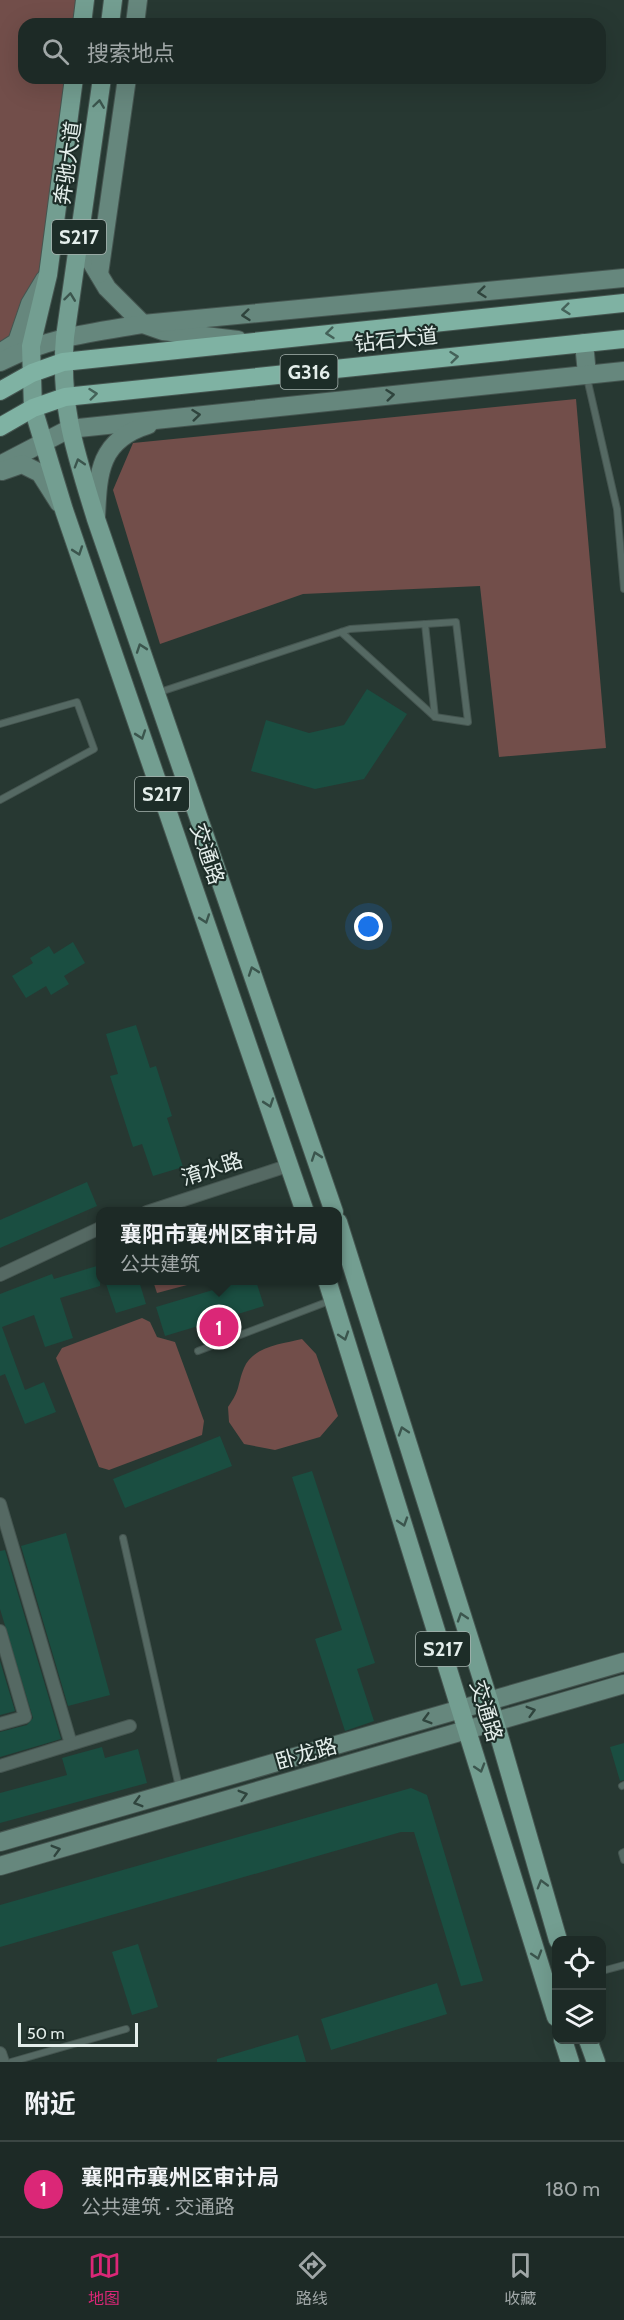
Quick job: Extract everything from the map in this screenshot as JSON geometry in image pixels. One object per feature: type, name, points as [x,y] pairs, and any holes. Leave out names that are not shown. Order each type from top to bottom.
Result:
[{"type":"highway","name":"钻石大道","points":[[0,391],[32,373],[63,362],[624,303]]},
{"type":"highway","name":"钻石大道","points":[[0,427],[33,408],[65,397],[624,339]]},
{"type":"main road","points":[[83,18],[85,0]]},
{"type":"main road","points":[[111,18],[113,0]]},
{"type":"main road","name":"奔驰大道","points":[[32,373],[32,346],[48,275],[73,84]]},
{"type":"main road","name":"奔驰大道","points":[[65,397],[63,362],[65,337],[101,84]]},
{"type":"main road","name":"交通路","points":[[32,373],[33,408],[64,510],[303,1207]]},
{"type":"main road","name":"交通路","points":[[65,397],[69,429],[96,519],[332,1207]]},
{"type":"main road","name":"交通路","points":[[342,1235],[489,1701],[557,1936]]},
{"type":"main road","name":"交通路","points":[[328,1285],[462,1709],[552,2005]]},
{"type":"main road","points":[[564,2044],[570,2062]]},
{"type":"main road","points":[[589,2044],[596,2062]]},
{"type":"street","points":[[136,18],[138,0]]},
{"type":"street","points":[[99,274],[126,84]]},
{"type":"street","points":[[83,216],[86,253],[107,288],[143,324],[163,331],[246,341]]},
{"type":"street","points":[[0,354],[17,342],[30,304],[48,275]]},
{"type":"street","points":[[0,362],[32,346],[65,337],[143,324],[624,278]]},
{"type":"street","points":[[584,343],[587,374]]},
{"type":"street","points":[[0,465],[43,440],[69,429],[624,370]]},
{"type":"street","points":[[96,519],[98,470],[115,443],[140,427],[169,418]]},
{"type":"street","points":[[0,471],[22,464],[40,473],[64,510]]},
{"type":"street","name":"淯水路","points":[[162,1207],[290,1165]]},
{"type":"street","points":[[0,1275],[96,1230]]},
{"type":"street","points":[[0,1504],[71,1744]]},
{"type":"street","points":[[0,1631],[25,1717],[0,1724]]},
{"type":"street","name":"卧龙路","points":[[0,1842],[624,1662]]},
{"type":"street","name":"卧龙路","points":[[0,1866],[624,1684]]},
{"type":"street","points":[[0,1766],[130,1726]]},
{"type":"street","points":[[0,2053],[3,2062]]},
{"type":"lane","points":[[587,374],[617,509],[624,589]]},
{"type":"lane","points":[[156,693],[340,632],[350,629],[456,622],[468,722],[435,717],[340,632]]},
{"type":"lane","points":[[425,624],[435,717]]},
{"type":"lane","points":[[0,724],[77,702],[94,749],[0,800]]},
{"type":"lane","points":[[198,1351],[333,1300]]},
{"type":"lane","points":[[123,1538],[180,1790]]},
{"type":"lane","points":[[624,1852],[622,1853],[624,1860]]},
{"type":"lane","points":[[606,1970],[624,1965]]},
{"type":"lane","points":[[11,2062],[126,2029]]},
{"type":"shaded area","points":[[0,0],[85,0],[83,18],[18,18],[18,84],[73,84],[48,275],[0,354]]},
{"type":"shaded area","points":[[576,399],[606,748],[499,757],[480,586],[303,594],[160,644],[113,490],[133,443]]},
{"type":"shaded area","points":[[155,1285],[187,1285],[157,1293]]},
{"type":"shaded area","points":[[142,1318],[150,1322],[157,1337],[175,1342],[204,1421],[202,1435],[109,1470],[99,1467],[56,1358],[62,1348]]},
{"type":"shaded area","points":[[302,1339],[316,1354],[338,1416],[320,1437],[275,1450],[244,1444],[229,1422],[228,1407],[237,1391],[244,1368],[248,1361],[261,1350]]},
{"type":"building","points":[[367,689],[407,714],[364,779],[315,789],[251,771],[266,720],[309,733],[344,725]]},
{"type":"building","points":[[73,942],[85,963],[64,976],[69,984],[51,995],[46,986],[26,998],[12,976],[33,963],[30,958],[49,946],[54,954]]},
{"type":"building","points":[[136,1025],[150,1068],[156,1066],[172,1116],[167,1118],[183,1167],[153,1176],[142,1144],[133,1147],[110,1076],[118,1074],[106,1034]]},
{"type":"building","points":[[87,1182],[97,1206],[0,1248],[0,1220]]},
{"type":"building","points":[[96,1266],[96,1285],[100,1286],[60,1298],[73,1338],[45,1347],[34,1315],[2,1327],[25,1390],[44,1382],[56,1412],[25,1424],[5,1374],[0,1376],[0,1294],[52,1274],[54,1279]]},
{"type":"building","points":[[106,1285],[140,1285],[146,1304],[116,1313]]},
{"type":"building","points":[[230,1285],[257,1285],[264,1306],[165,1336],[156,1307]]},
{"type":"building","points":[[220,1436],[232,1466],[125,1508],[113,1479]]},
{"type":"building","points":[[312,1471],[375,1663],[357,1669],[374,1721],[345,1731],[315,1639],[342,1630],[292,1477]]},
{"type":"building","points":[[66,1533],[110,1695],[68,1706],[21,1546]]},
{"type":"building","points":[[5,1550],[61,1739],[0,1757],[0,1732],[27,1725],[33,1718],[0,1609],[0,1551]]},
{"type":"building","points":[[0,1661],[15,1711],[0,1715]]},
{"type":"building","points":[[624,1743],[624,1780],[620,1781],[610,1747]]},
{"type":"building","points":[[102,1747],[105,1758],[138,1749],[147,1783],[0,1823],[0,1793],[67,1775],[62,1758]]},
{"type":"building","points":[[411,1788],[427,1795],[483,1981],[461,1986],[414,1832],[401,1832],[0,1947],[0,1905]]},
{"type":"building","points":[[138,1944],[158,2007],[132,2015],[112,1952]]},
{"type":"building","points":[[437,1983],[447,2014],[331,2050],[321,2019]]},
{"type":"building","points":[[298,2035],[306,2062],[217,2062],[217,2059]]},
{"type":"place","name":"襄阳市襄州区审计局","points":[[219,1327]]}]
